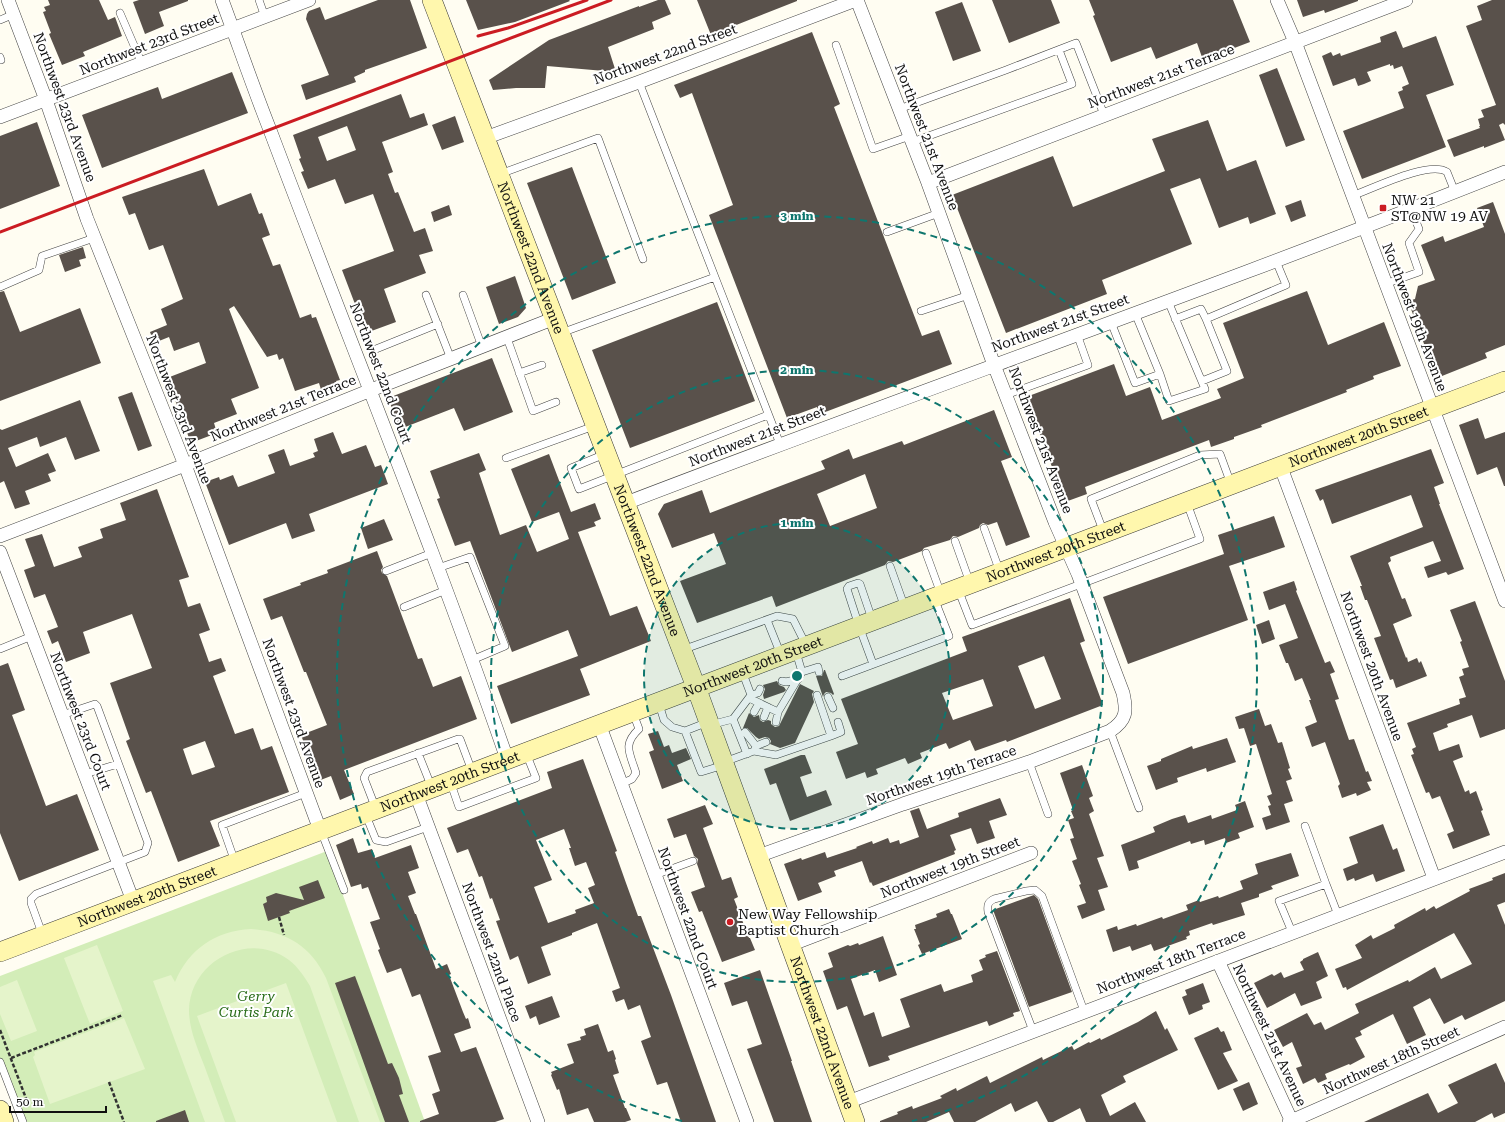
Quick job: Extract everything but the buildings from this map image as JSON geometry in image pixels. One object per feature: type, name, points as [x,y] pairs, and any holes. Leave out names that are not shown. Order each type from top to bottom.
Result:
[{"type":"main road","name":"Northwest 22nd Avenue","points":[[432,0],[696,687],[855,1122]]},
{"type":"main road","name":"Northwest 20th Street","points":[[0,952],[1280,465],[1505,381]]},
{"type":"main road","points":[[0,1110],[4,1122]]},
{"type":"street","name":"Northwest 23rd Avenue","points":[[8,0],[46,100],[94,238],[184,465],[320,830]]},
{"type":"street","name":"Northwest 22nd Court","points":[[222,0],[269,129],[371,390],[438,568],[507,759]]},
{"type":"street","name":"Northwest 23rd Street","points":[[0,117],[265,17],[292,3],[309,0]]},
{"type":"street","name":"Northwest 22nd Street","points":[[485,138],[857,0]]},
{"type":"street","name":"Northwest 21st Avenue","points":[[857,0],[928,183],[994,365],[1055,522],[1082,583],[1123,693],[1126,712]]},
{"type":"street","name":"Northwest 19th Avenue","points":[[1278,0],[1504,594]]},
{"type":"street","name":"Northwest 21st Terrace","points":[[928,183],[1406,0]]},
{"type":"street","name":"Northwest 21st Street","points":[[626,503],[780,444],[1364,228],[1505,172]]},
{"type":"street","name":"Northwest 21st Terrace","points":[[0,536],[482,347],[506,338],[558,326]]},
{"type":"street","name":"Northwest 20th Avenue","points":[[1280,465],[1434,878]]},
{"type":"street","name":"Northwest 23rd Court","points":[[0,552],[133,901]]},
{"type":"street","name":"Northwest 19th Terrace","points":[[758,856],[903,804],[1029,762],[1110,731],[1118,726],[1123,720],[1126,712]]},
{"type":"street","name":"Northwest 22nd Court","points":[[599,724],[747,1122]]},
{"type":"street","name":"Northwest 22nd Place","points":[[424,791],[428,827],[538,1122]]},
{"type":"street","name":"Northwest 18th Terrace","points":[[848,1102],[1505,852]]},
{"type":"street","name":"Northwest 19th Street","points":[[790,945],[1031,853]]},
{"type":"street","name":"Northwest 21st Avenue","points":[[1218,961],[1291,1122]]},
{"type":"street","name":"Northwest 18th Street","points":[[1291,1122],[1505,1027]]},
{"type":"lane","points":[[259,0],[265,17]]},
{"type":"lane","points":[[120,13],[142,64]]},
{"type":"lane","points":[[0,20],[14,14]]},
{"type":"lane","points":[[899,109],[1076,43],[1104,115]]},
{"type":"lane","points":[[836,45],[873,149],[911,139],[1072,84],[1059,50]]},
{"type":"lane","points":[[639,82],[780,444]]},
{"type":"lane","points":[[500,174],[598,138],[643,259]]},
{"type":"lane","points":[[1352,196],[1419,170],[1439,168],[1446,172],[1455,192]]},
{"type":"lane","points":[[1386,284],[1419,272],[1409,243],[1419,229],[1411,209]]},
{"type":"lane","points":[[887,232],[939,213]]},
{"type":"lane","points":[[0,287],[39,270],[42,256],[94,238]]},
{"type":"lane","points":[[1206,319],[1286,285],[1276,260]]},
{"type":"lane","points":[[558,326],[715,277]]},
{"type":"lane","points":[[426,295],[451,359]]},
{"type":"lane","points":[[463,295],[482,347]]},
{"type":"lane","points":[[921,311],[969,295]]},
{"type":"lane","points":[[1135,313],[1160,374],[1169,401],[1205,389],[1168,301]]},
{"type":"lane","points":[[1175,319],[1201,309],[1206,319],[1227,371],[1202,381]]},
{"type":"lane","points":[[1111,322],[1135,383],[1160,374]]},
{"type":"lane","points":[[376,349],[438,324]]},
{"type":"lane","points":[[1006,394],[1088,365],[1076,334]]},
{"type":"lane","points":[[506,338],[533,411],[556,402]]},
{"type":"lane","points":[[519,373],[542,365]]},
{"type":"lane","points":[[607,454],[571,468],[579,489],[768,415]]},
{"type":"lane","points":[[506,458],[596,426]]},
{"type":"lane","points":[[1104,532],[1091,499],[1200,455],[1220,454],[1231,484]]},
{"type":"lane","points":[[926,553],[972,625],[1200,539],[1187,501]]},
{"type":"lane","points":[[984,528],[1000,572]]},
{"type":"lane","points":[[842,676],[948,636],[955,541]]},
{"type":"lane","points":[[386,571],[432,553]]},
{"type":"lane","points":[[438,568],[470,557],[504,646],[472,660]]},
{"type":"lane","points":[[890,566],[905,608]]},
{"type":"lane","points":[[866,623],[847,589],[849,586],[854,584],[860,584],[873,664]]},
{"type":"lane","points":[[404,607],[446,590]]},
{"type":"lane","points":[[682,650],[777,616],[793,619],[794,650],[802,672],[791,695],[778,712],[776,722]]},
{"type":"lane","points":[[767,620],[794,650]]},
{"type":"lane","points":[[0,649],[32,636]]},
{"type":"lane","points":[[802,672],[818,667],[820,672]]},
{"type":"lane","points":[[742,670],[756,694],[759,703],[754,712]]},
{"type":"lane","points":[[784,683],[797,684]]},
{"type":"lane","points":[[658,702],[664,720],[672,727],[685,731],[733,719],[756,694]]},
{"type":"lane","points":[[817,695],[831,736]]},
{"type":"lane","points":[[828,697],[832,708]]},
{"type":"lane","points":[[759,703],[778,712]]},
{"type":"lane","points":[[43,936],[31,903],[31,899],[36,894],[145,852],[148,843],[97,706],[95,704],[62,715]]},
{"type":"lane","points":[[813,705],[822,709]]},
{"type":"lane","points":[[764,717],[768,707]]},
{"type":"lane","points":[[621,784],[632,780],[636,773],[628,746],[630,740],[639,729],[633,711]]},
{"type":"lane","points":[[733,719],[746,754]]},
{"type":"lane","points":[[745,732],[755,749],[776,755],[841,732],[838,722]]},
{"type":"lane","points":[[685,731],[702,772],[746,754],[766,742]]},
{"type":"lane","points":[[1110,731],[1139,808]]},
{"type":"lane","points":[[755,737],[755,749]]},
{"type":"lane","points":[[428,827],[386,842],[376,840],[364,778],[367,772],[460,739],[473,772]]},
{"type":"lane","points":[[450,781],[459,807],[536,778],[526,752]]},
{"type":"lane","points":[[418,753],[424,791]]},
{"type":"lane","points":[[1029,762],[1048,814]]},
{"type":"lane","points":[[85,774],[118,764]]},
{"type":"lane","points":[[235,862],[222,825],[306,793]]},
{"type":"lane","points":[[1305,826],[1338,915]]},
{"type":"lane","points":[[320,830],[344,890]]},
{"type":"lane","points":[[655,875],[693,861]]},
{"type":"lane","points":[[1292,932],[1279,901],[1326,884]]},
{"type":"lane","points":[[1033,1031],[988,912],[987,906],[989,902],[994,899],[1035,890],[1042,896],[1084,1011]]},
{"type":"lane","points":[[0,1062],[23,1122]]},
{"type":"path","points":[[279,917],[284,935]]},
{"type":"path","points":[[11,1058],[124,1015]]},
{"type":"path","points":[[0,1030],[29,1108]]},
{"type":"path","points":[[109,1082],[124,1122]]},
{"type":"green space","name":"Gerry Curtis Park","points":[[327,851],[425,1122],[22,1122],[0,1064],[0,976]]},
{"type":"green space","points":[[251,929],[275,933],[296,942],[313,957],[320,967],[326,978],[380,1122],[359,1122],[310,986],[303,975],[289,960],[273,952],[257,948],[240,950],[224,955],[199,977],[192,993],[189,1017],[192,1031],[225,1122],[205,1122],[153,981],[171,975],[175,982],[188,960],[205,944],[226,933]]},
{"type":"green space","points":[[97,945],[123,1011],[90,1024],[64,958]]},
{"type":"green space","points":[[17,980],[37,1031],[11,1041],[0,1014],[0,987]]},
{"type":"green space","points":[[286,983],[337,1122],[236,1122],[197,1016]]},
{"type":"green space","points":[[124,1018],[145,1069],[50,1104],[33,1057],[35,1055],[34,1052]]},
{"type":"railway","points":[[478,36],[508,28],[587,0]]},
{"type":"railway","points":[[0,232],[611,0]]},
{"type":"place","name":"NW 21 ST@NW 19 AV","points":[[1383,208]]},
{"type":"place","name":"New Way Fellowship Baptist Church","points":[[730,922]]}]
